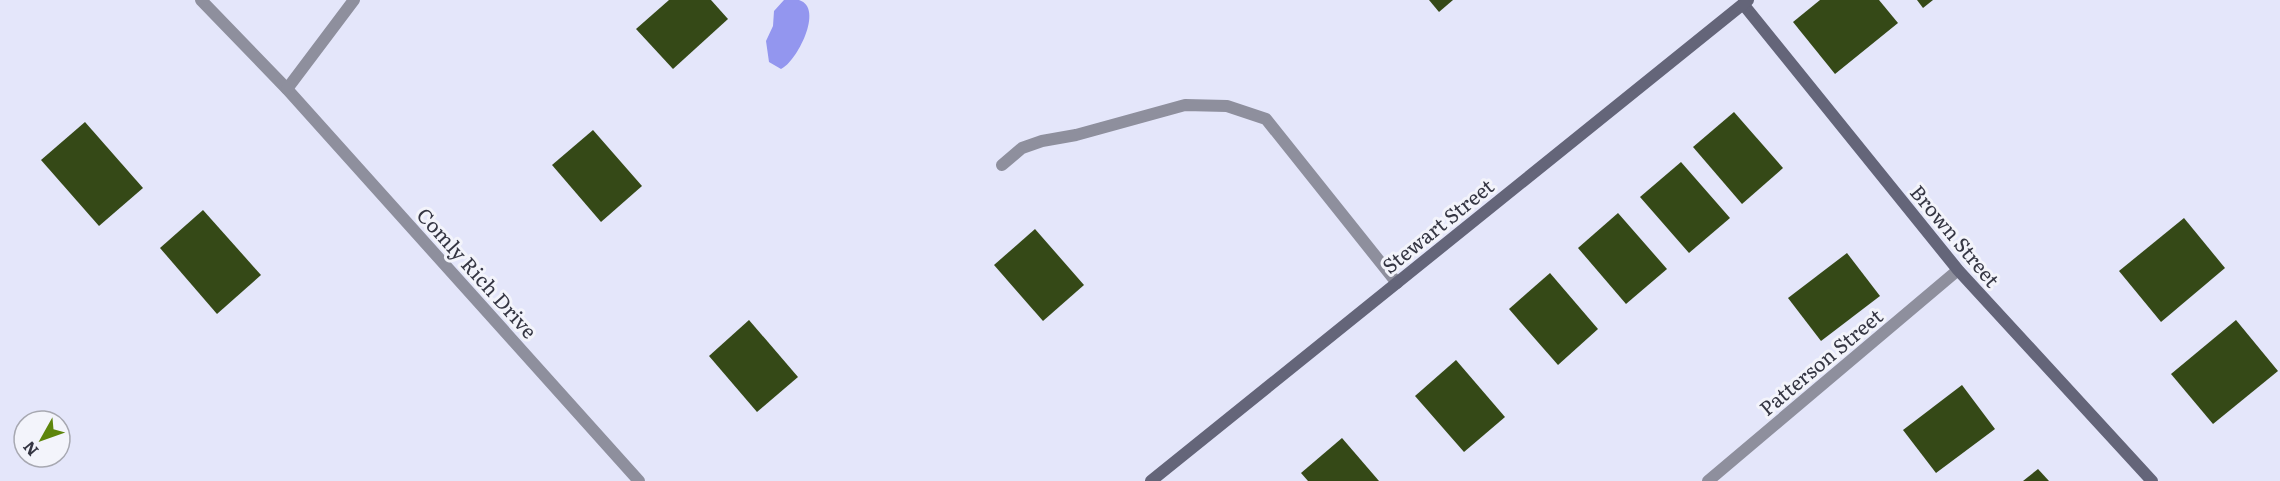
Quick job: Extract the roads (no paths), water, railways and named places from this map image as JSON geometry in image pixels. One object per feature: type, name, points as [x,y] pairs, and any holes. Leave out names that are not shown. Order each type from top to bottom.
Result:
[{"type":"street","name":"Comly Rich Drive","points":[[201,0],[287,89],[639,481]]},
{"type":"street","points":[[287,89],[354,0]]},
{"type":"street","name":"Brown Street","points":[[1745,2],[1958,270],[2152,481]]},
{"type":"street","name":"Stewart Street","points":[[1151,481],[1745,2]]},
{"type":"street","points":[[1002,165],[1022,148],[1042,141],[1097,130],[1185,105],[1227,106],[1266,119],[1397,283]]},
{"type":"street","name":"Patterson Street","points":[[1708,481],[1958,270]]},
{"type":"water","points":[[784,0],[799,0],[806,5],[809,24],[794,57],[781,69],[769,62],[766,41],[773,26],[774,11]]}]
